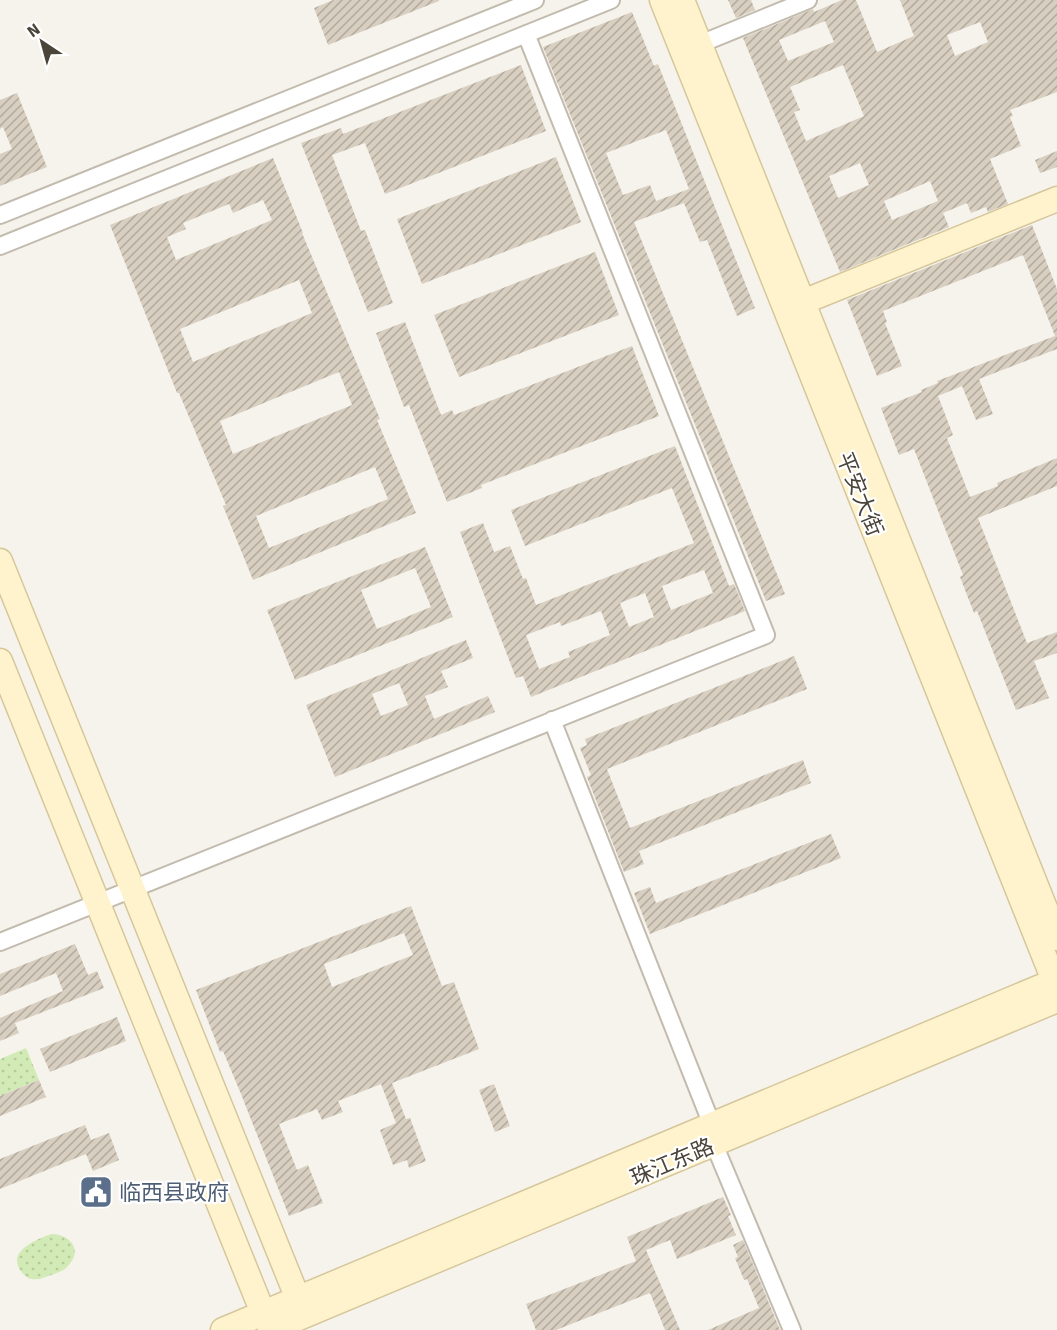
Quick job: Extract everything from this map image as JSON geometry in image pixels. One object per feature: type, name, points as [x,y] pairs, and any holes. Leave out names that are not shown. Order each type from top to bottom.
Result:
[{"type":"main road","name":"平安大街","points":[[662,0],[1056,987]]},
{"type":"main road","name":"平安大街","points":[[682,0],[1057,938]]},
{"type":"main road","points":[[803,302],[1057,199]]},
{"type":"main road","points":[[0,561],[133,888],[281,1317]]},
{"type":"main road","points":[[0,661],[97,903],[281,1317]]},
{"type":"main road","name":"珠江东路","points":[[223,1330],[281,1317],[1056,987]]},
{"type":"street","points":[[0,215],[536,0]]},
{"type":"street","points":[[0,246],[611,0]]},
{"type":"street","points":[[700,44],[808,0]]},
{"type":"street","points":[[0,942],[766,634],[526,34]]},
{"type":"street","points":[[552,720],[713,1135],[792,1330]]},
{"type":"green space","points":[[26,1048],[39,1080],[0,1096],[0,1059]]},
{"type":"green space","points":[[52,1234],[65,1237],[73,1244],[75,1249],[72,1260],[58,1273],[40,1279],[28,1278],[20,1270],[17,1263],[18,1256],[28,1245]]},
{"type":"building","points":[[333,0],[439,1],[328,45],[314,8]]},
{"type":"building","points":[[728,0],[751,0],[755,10],[736,18]]},
{"type":"building","points":[[842,0],[856,0],[877,52],[914,36],[900,0],[1057,0],[1057,92],[1010,110],[1013,116],[1010,117],[1021,146],[990,159],[1008,204],[988,212],[986,207],[971,213],[967,203],[943,213],[949,227],[840,272],[743,38],[813,9],[814,12]],"holes":[[[825,21],[834,42],[788,61],[779,40]],[[980,22],[988,42],[955,56],[947,35]],[[843,65],[864,116],[806,141],[794,112],[800,110],[790,87]],[[860,163],[869,185],[838,198],[829,176]],[[930,181],[938,201],[892,220],[884,201]]]},
{"type":"building","points":[[632,12],[654,66],[658,64],[755,308],[737,316],[707,240],[700,242],[684,203],[634,222],[785,594],[766,601],[543,47]],"holes":[[[666,130],[689,189],[656,201],[650,185],[623,195],[606,153]]]},
{"type":"building","points":[[521,65],[546,131],[385,194],[365,143],[332,155],[361,231],[365,230],[393,303],[368,312],[301,143],[341,128],[343,134]]},
{"type":"building","points":[[17,93],[47,167],[0,186],[0,154],[12,149],[3,127],[0,129],[0,100]]},
{"type":"building","points":[[1057,151],[1057,167],[1040,173],[1035,160]]},
{"type":"building","points":[[556,157],[581,222],[422,284],[397,219]]},
{"type":"building","points":[[273,158],[416,513],[253,580],[223,506],[226,505],[179,393],[177,393],[110,225]],"holes":[[[263,200],[272,220],[176,260],[167,237],[186,229],[183,223],[229,204],[233,213]],[[299,280],[312,313],[193,362],[180,329]],[[339,372],[352,405],[233,454],[220,421]],[[375,467],[388,499],[269,548],[256,516]]]},
{"type":"building","points":[[1032,225],[1057,289],[1057,349],[979,379],[993,414],[976,420],[962,386],[938,396],[953,435],[947,438],[970,497],[1057,458],[1057,486],[978,518],[1027,643],[1057,632],[1057,653],[1034,661],[1049,698],[1016,710],[977,611],[974,613],[960,577],[963,575],[914,449],[899,455],[881,408],[922,392],[921,390],[938,383],[937,381],[1055,336],[1023,255],[883,311],[887,322],[885,323],[902,366],[877,376],[847,300]]},
{"type":"building","points":[[595,252],[619,315],[459,377],[434,315]]},
{"type":"building","points":[[405,322],[441,415],[452,410],[454,415],[632,346],[659,416],[481,485],[482,488],[447,502],[409,405],[404,407],[376,333]]},
{"type":"building","points":[[675,446],[729,586],[734,584],[745,611],[531,697],[523,676],[516,678],[460,532],[483,523],[494,552],[510,546],[536,605],[694,543],[672,488],[525,546],[511,510]],"holes":[[[704,570],[713,593],[671,610],[662,586]],[[645,593],[654,617],[629,627],[620,603]],[[601,611],[610,635],[568,652],[570,657],[539,669],[526,635],[560,622],[561,626]]]},
{"type":"building","points":[[425,547],[453,617],[295,680],[267,610]],"holes":[[[415,568],[431,607],[377,629],[361,590]]]},
{"type":"building","points":[[466,640],[473,658],[441,671],[448,687],[425,696],[434,719],[488,696],[495,712],[335,777],[306,705]],"holes":[[[399,683],[408,705],[381,716],[372,694]]]},
{"type":"building","points":[[794,656],[807,689],[607,769],[630,828],[803,760],[811,783],[639,851],[644,864],[624,872],[587,777],[591,775],[580,748],[587,745],[585,739]]},
{"type":"building","points":[[831,834],[841,858],[650,934],[634,893],[650,887],[656,903]]},
{"type":"building","points":[[411,906],[442,986],[454,982],[479,1049],[392,1083],[406,1119],[410,1118],[426,1161],[409,1168],[407,1160],[393,1165],[380,1130],[396,1123],[381,1084],[338,1101],[343,1112],[322,1120],[317,1109],[279,1124],[297,1170],[308,1165],[323,1203],[289,1216],[241,1094],[223,1051],[220,1052],[196,990]],"holes":[[[404,933],[413,955],[332,987],[324,964]]]},
{"type":"building","points":[[75,944],[88,975],[97,971],[104,988],[15,1023],[19,1033],[0,1041],[0,1018],[63,991],[56,973],[0,996],[0,974]]},
{"type":"building","points":[[117,1017],[126,1041],[50,1072],[40,1049]]},
{"type":"building","points":[[39,1080],[46,1097],[0,1116],[0,1096]]},
{"type":"building","points":[[494,1084],[510,1126],[495,1132],[479,1090]]},
{"type":"building","points":[[85,1125],[91,1140],[109,1133],[119,1160],[93,1171],[86,1154],[0,1189],[0,1159]]},
{"type":"building","points":[[723,1197],[736,1235],[677,1259],[670,1240],[646,1250],[680,1330],[665,1330],[650,1293],[556,1330],[536,1330],[526,1304],[636,1261],[627,1237]]},
{"type":"building","points":[[743,1240],[780,1330],[708,1330],[759,1308],[735,1258],[738,1257],[733,1245]]},
{"type":"place","name":"临西县政府","points":[[96,1192]]}]
